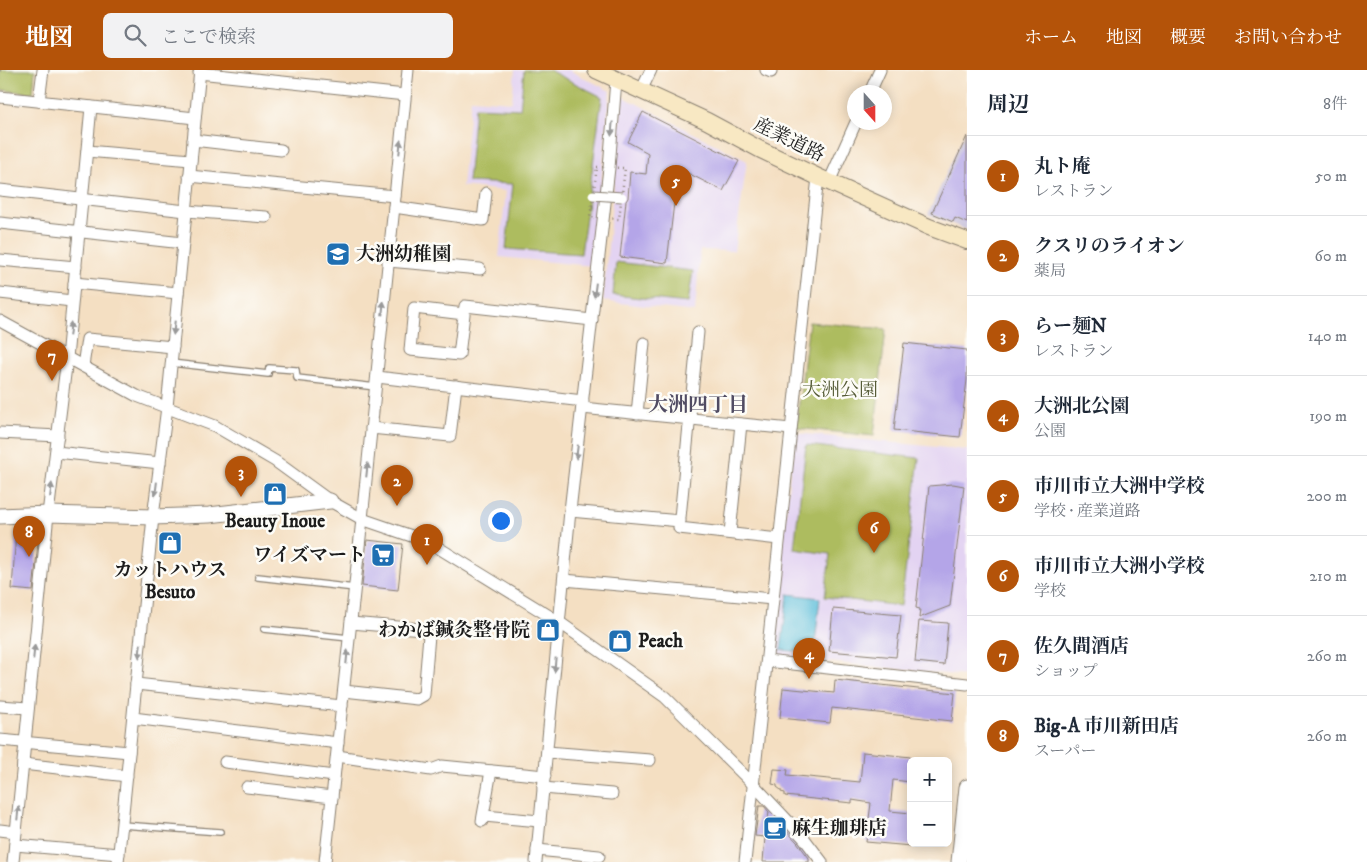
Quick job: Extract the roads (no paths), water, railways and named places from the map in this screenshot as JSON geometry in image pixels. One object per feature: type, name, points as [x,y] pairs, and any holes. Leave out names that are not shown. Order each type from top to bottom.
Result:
[{"type":"main road","name":"産業道路","points":[[596,70],[707,121],[761,150],[929,227],[967,241]]},
{"type":"street","points":[[39,101],[42,70]]},
{"type":"street","points":[[325,862],[350,638],[408,70]]},
{"type":"street","points":[[641,90],[651,70]]},
{"type":"street","points":[[873,85],[880,70]]},
{"type":"street","points":[[14,845],[119,858],[153,517],[171,363],[199,72],[405,95]]},
{"type":"street","points":[[536,862],[570,511],[609,168],[616,80]]},
{"type":"street","points":[[0,97],[195,118]]},
{"type":"street","points":[[13,862],[48,514],[67,358],[91,107]]},
{"type":"street","points":[[745,862],[791,429],[824,179],[852,130]]},
{"type":"street","points":[[193,140],[281,150]]},
{"type":"street","points":[[87,151],[191,160]]},
{"type":"street","points":[[189,176],[394,202],[483,220],[486,193]]},
{"type":"street","points":[[0,190],[186,211],[266,217]]},
{"type":"street","points":[[593,195],[622,197]]},
{"type":"street","points":[[0,223],[182,243]]},
{"type":"street","points":[[0,260],[76,267]]},
{"type":"street","points":[[388,260],[480,269]]},
{"type":"street","points":[[74,282],[178,293]]},
{"type":"street","points":[[0,293],[72,301]]},
{"type":"street","points":[[464,314],[414,308],[410,350],[459,355],[465,306],[592,320]]},
{"type":"street","points":[[0,321],[137,396],[215,426],[276,461],[330,501],[362,519],[429,542],[559,622],[665,697],[754,785],[803,837],[822,862]]},
{"type":"street","points":[[698,332],[679,528],[779,538]]},
{"type":"street","points":[[83,366],[87,339],[172,346]]},
{"type":"street","points":[[637,414],[644,343]]},
{"type":"street","points":[[376,382],[456,386],[583,404],[637,414],[791,429]]},
{"type":"street","points":[[371,428],[450,436],[456,386]]},
{"type":"street","points":[[730,533],[741,424]]},
{"type":"street","points":[[0,433],[58,436]]},
{"type":"street","points":[[56,452],[160,464]]},
{"type":"street","points":[[0,516],[48,514],[153,517],[209,515],[330,501]]},
{"type":"street","points":[[570,511],[680,521]]},
{"type":"street","points":[[564,580],[773,599]]},
{"type":"street","points":[[344,691],[417,699],[424,695],[429,634],[422,629],[351,623]]},
{"type":"street","points":[[767,661],[967,684]]},
{"type":"street","points":[[136,684],[342,706]]},
{"type":"street","points":[[0,706],[28,708]]},
{"type":"street","points":[[133,718],[338,743]]},
{"type":"street","points":[[0,740],[129,752]]},
{"type":"street","points":[[547,752],[650,760]]},
{"type":"street","points":[[337,756],[431,770],[442,766],[491,771],[612,794]]},
{"type":"street","points":[[225,762],[334,776]]},
{"type":"street","points":[[23,764],[127,776]]},
{"type":"street","points":[[491,771],[483,819],[540,821]]},
{"type":"street","points":[[246,787],[332,797]]},
{"type":"street","points":[[960,862],[965,833],[967,787]]},
{"type":"street","points":[[0,830],[16,832]]},
{"type":"street","points":[[537,850],[599,856]]},
{"type":"lane","points":[[171,363],[268,374],[269,368],[296,370],[297,378],[376,382]]},
{"type":"lane","points":[[258,577],[355,588]]},
{"type":"lane","points":[[264,629],[350,638]]},
{"type":"lane","points":[[122,825],[220,832]]},
{"type":"water","points":[[788,594],[820,598],[814,653],[781,650]]},
{"type":"place","name":"市川市立大洲中学校","points":[[676,206]]},
{"type":"place","name":"大洲幼稚園","points":[[338,254]]},
{"type":"place","name":"佐久間酒店","points":[[52,381]]},
{"type":"place","name":"Beauty Inoue","points":[[275,494]]},
{"type":"place","name":"らー麺N","points":[[241,497]]},
{"type":"place","name":"クスリのライオン","points":[[397,506]]},
{"type":"place","name":"カットハウス Besuto","points":[[170,543]]},
{"type":"place","name":"市川市立大洲小学校","points":[[874,553]]},
{"type":"place","name":"ワイズマート","points":[[383,555]]},
{"type":"place","name":"Big-A 市川新田店","points":[[29,557]]},
{"type":"place","name":"丸ト庵","points":[[427,565]]},
{"type":"place","name":"わかば鍼灸整骨院","points":[[548,630]]},
{"type":"place","name":"Peach","points":[[620,641]]},
{"type":"place","name":"大洲北公園","points":[[809,679]]},
{"type":"place","name":"麻生珈琲店","points":[[775,828]]},
{"type":"district","name":"大洲四丁目","points":[[698,405]]},
{"type":"park label","name":"大洲公園","points":[[840,390]]}]
